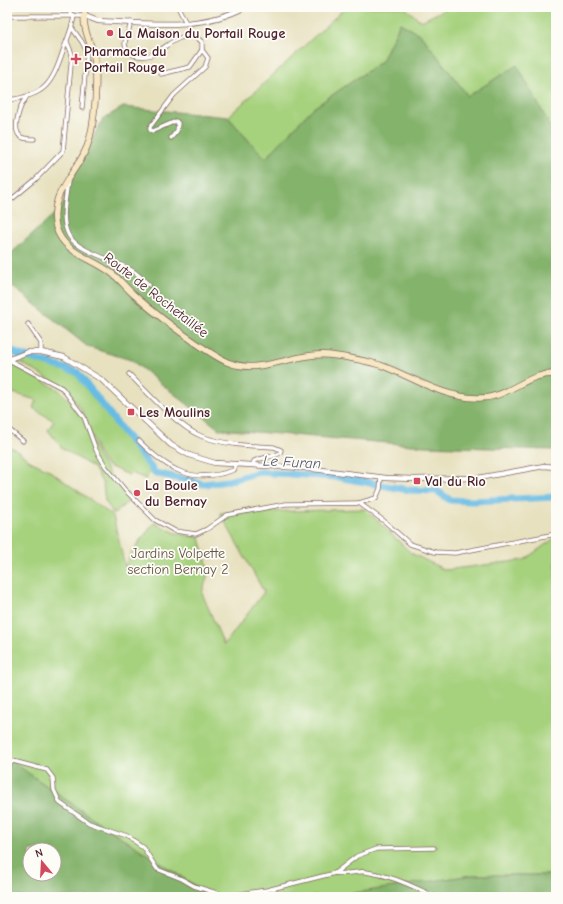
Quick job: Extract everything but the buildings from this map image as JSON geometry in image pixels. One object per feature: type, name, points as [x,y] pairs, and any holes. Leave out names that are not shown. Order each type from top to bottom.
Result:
[{"type":"main road","name":"Route de Rochetaillée","points":[[85,7],[84,25],[92,47],[95,67],[91,135],[87,148],[59,192],[56,212],[56,226],[64,242],[71,248],[110,271],[170,325],[227,362],[242,366],[255,367],[306,355],[341,357],[379,365],[451,395],[478,398],[491,397],[506,392],[534,377],[556,374]]},
{"type":"street","points":[[7,100],[26,98],[40,91],[49,82],[57,70],[72,28],[73,15],[70,7]]},
{"type":"street","points":[[178,7],[186,23]]},
{"type":"street","points":[[7,16],[73,15],[85,16],[98,21],[186,23],[222,18],[245,7]]},
{"type":"street","points":[[131,22],[125,40],[127,50],[130,53],[141,56],[151,54],[166,48],[181,37],[188,36],[200,39],[202,42],[202,50],[190,67],[161,74]]},
{"type":"street","points":[[72,28],[87,52],[82,108]]},
{"type":"street","points":[[7,200],[12,198],[35,180],[63,151],[72,54],[67,42]]},
{"type":"street","points":[[171,138],[177,131],[178,122],[176,121],[153,131],[150,130],[150,127],[174,95],[205,67],[208,58],[202,50]]},
{"type":"street","points":[[26,98],[18,116],[17,131],[20,136],[24,138],[34,139]]},
{"type":"street","points":[[69,176],[64,217],[68,234],[74,242],[99,256],[133,270],[149,285]]},
{"type":"street","points":[[28,324],[41,343],[41,352]]},
{"type":"street","points":[[8,360],[22,354],[41,352],[64,357],[102,380],[162,437],[181,451],[199,459],[236,465],[305,468],[381,479],[467,479],[490,477],[544,466],[556,467]]},
{"type":"street","points":[[8,360],[62,388],[84,417],[96,450],[106,467],[125,490],[155,520],[175,531],[196,534],[207,529],[227,515],[286,504],[359,504],[376,498],[380,489],[381,479]]},
{"type":"street","points":[[129,374],[175,418],[201,436],[227,442],[274,447],[281,450],[277,455],[269,455],[254,461],[253,465]]},
{"type":"street","points":[[7,428],[23,441]]},
{"type":"street","points":[[139,442],[168,466],[187,475],[208,477],[223,474],[234,470],[236,465]]},
{"type":"street","points":[[359,504],[384,521],[410,544],[435,552],[454,553],[556,534]]},
{"type":"street","points":[[7,767],[13,761],[47,770],[53,778],[54,790],[60,803],[89,823],[127,836],[143,847],[157,869],[182,879],[194,886],[221,895],[232,896],[267,890],[335,873],[367,872],[403,880],[436,897]]},
{"type":"street","points":[[335,873],[357,856],[376,849],[434,848]]},
{"type":"green space","points":[[346,7],[404,7],[421,21],[450,7],[556,7],[556,137],[517,66],[468,97],[421,35],[400,23],[382,61],[312,109],[266,158],[228,117]]},
{"type":"green space","points":[[400,23],[421,35],[468,96],[517,65],[556,137],[556,450],[424,446],[219,429],[131,360],[88,347],[7,282],[7,257],[62,207],[74,171],[103,119],[123,107],[228,117],[266,158],[312,109],[382,61]]},
{"type":"green space","points":[[20,357],[78,375],[128,443],[140,455],[151,470],[146,479],[131,473],[129,475],[106,465],[98,453],[84,414],[72,397],[62,387],[18,361]]},
{"type":"green space","points":[[7,361],[59,390],[71,402],[83,419],[97,455],[113,479],[132,498],[114,514],[105,501],[103,484],[94,468],[62,448],[48,430],[54,421],[33,408],[36,400],[7,391]]},
{"type":"green space","name":"Jardins Volpette section Bernay 2","points":[[7,446],[15,449],[30,461],[47,469],[113,516],[125,567],[131,553],[154,523],[176,533],[200,538],[209,571],[202,593],[224,645],[264,592],[220,513],[365,509],[411,553],[445,570],[524,560],[556,537],[556,875],[472,875],[340,896],[212,897],[95,820],[7,758]]},
{"type":"green space","points":[[7,758],[95,820],[212,897],[7,897]]},
{"type":"green space","points":[[472,875],[556,875],[556,897],[328,897]]},
{"type":"waterway","name":"Le Furan","points":[[7,348],[17,354],[77,372],[155,473],[204,484],[228,481],[259,472],[338,477],[409,490],[437,491],[450,500],[472,501],[556,497]]},
{"type":"place","name":"La Maison du Portail Rouge","points":[[110,33]]},
{"type":"place","name":"Pharmacie du Portail Rouge","points":[[76,59]]},
{"type":"place","name":"Les Moulins","points":[[131,412]]},
{"type":"place","name":"Val du Rio","points":[[417,481]]},
{"type":"place","name":"La Boule du Bernay","points":[[137,493]]}]
